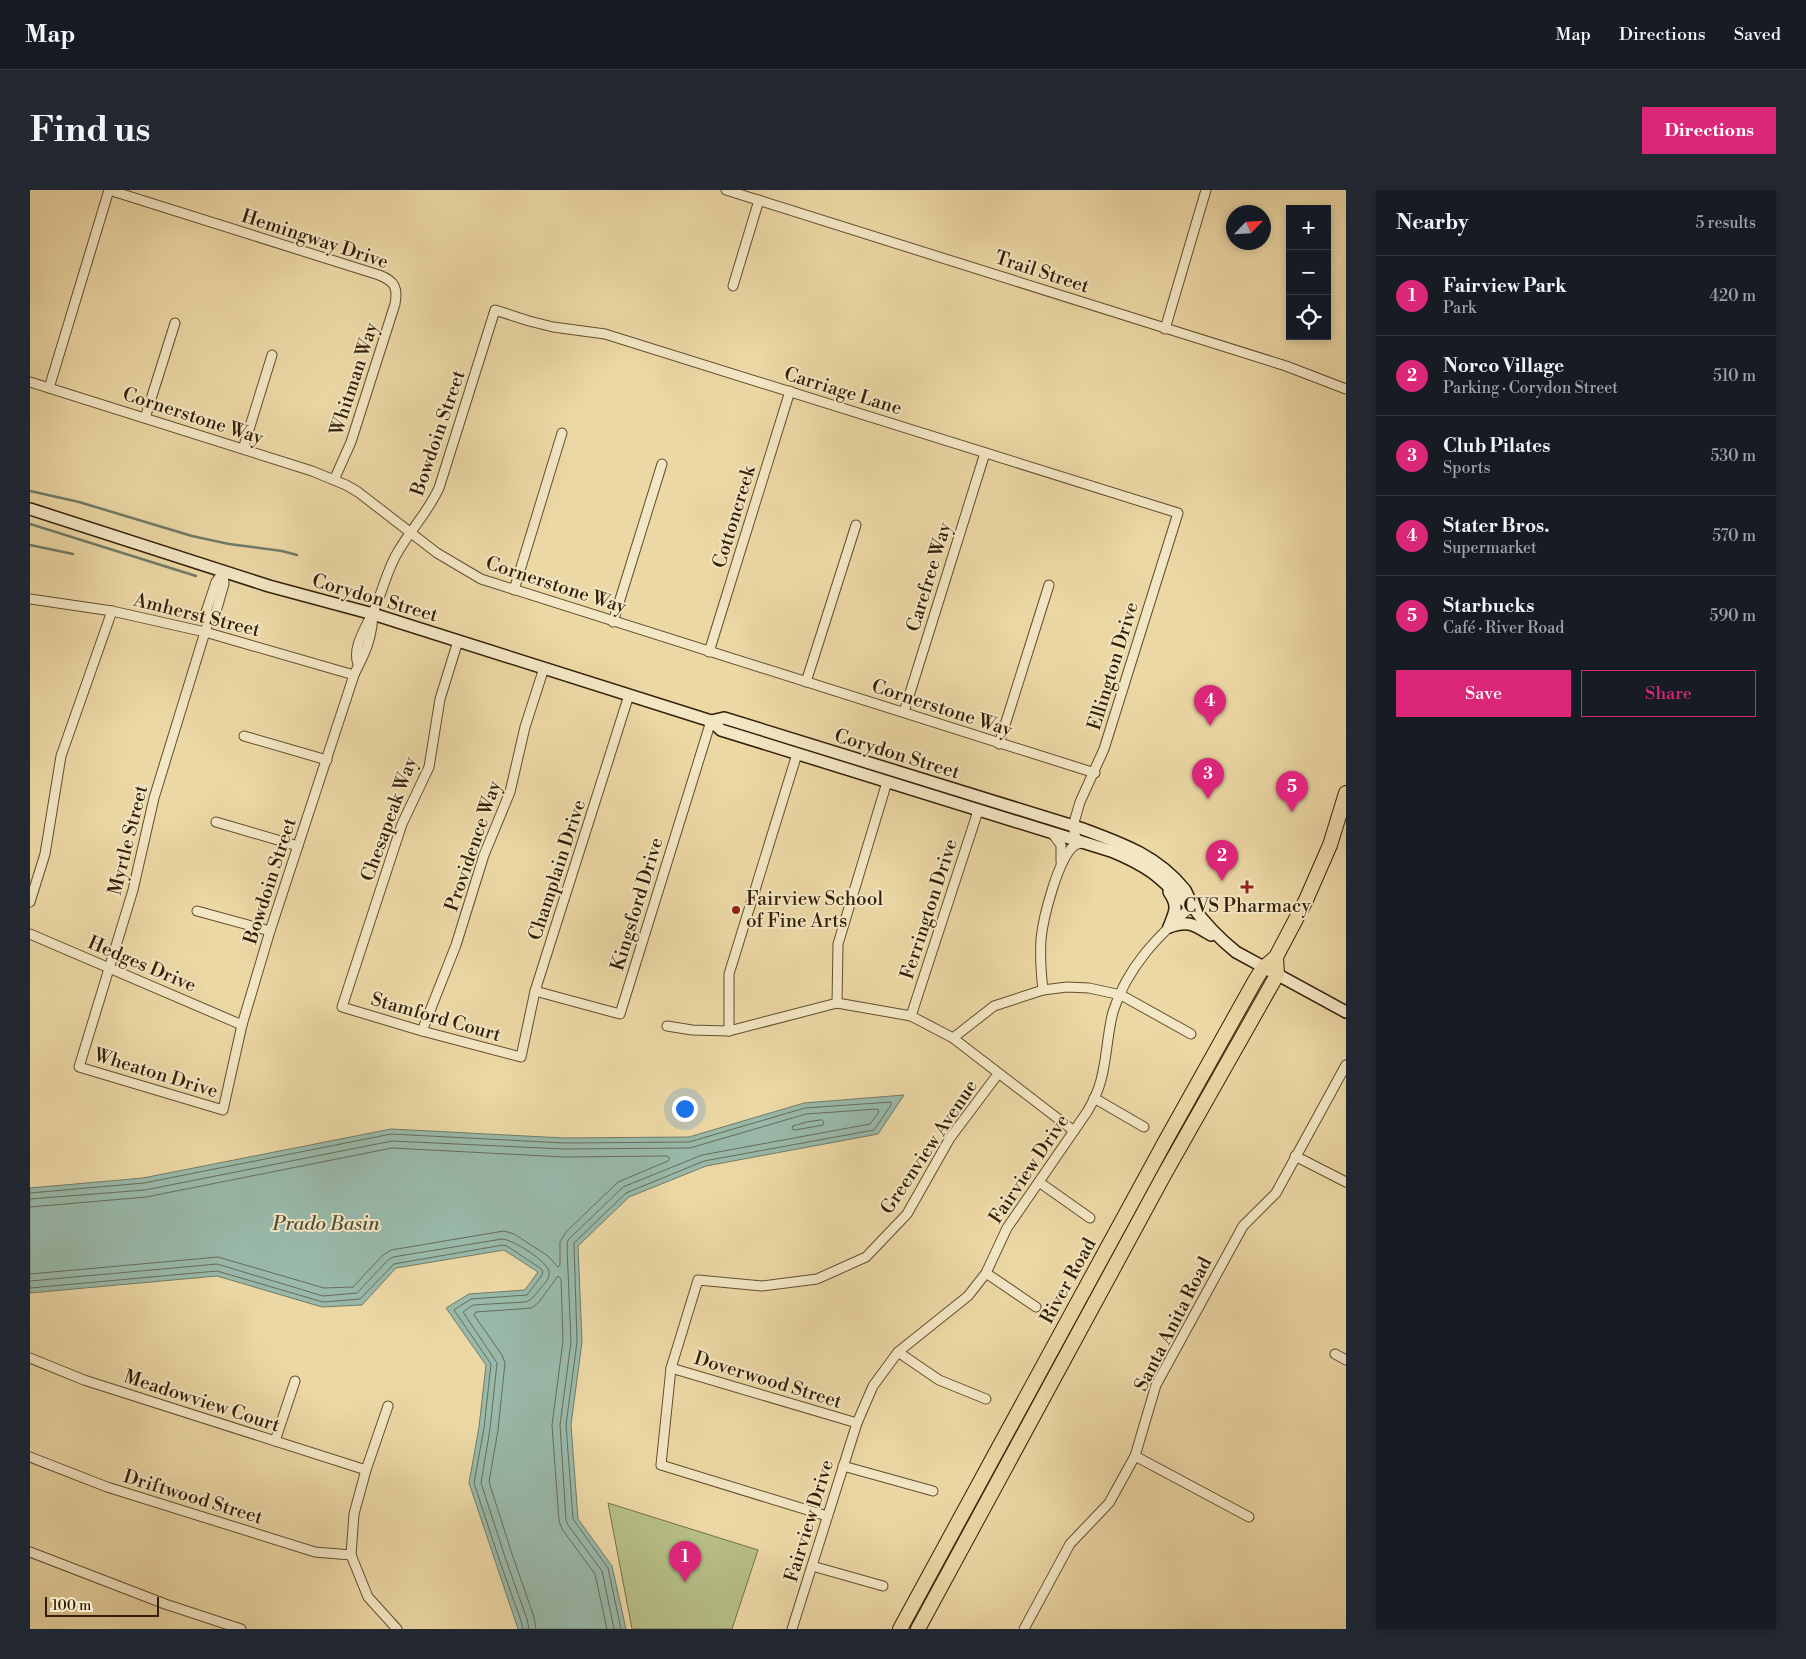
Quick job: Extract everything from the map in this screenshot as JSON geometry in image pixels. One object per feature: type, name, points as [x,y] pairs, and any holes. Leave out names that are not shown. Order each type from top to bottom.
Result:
[{"type":"main road","name":"Corydon Street","points":[[30,509],[223,572],[373,614],[711,720],[724,718],[1073,826],[1130,847],[1162,868],[1185,891],[1192,906],[1222,941],[1236,952],[1346,1012]]},
{"type":"main road","name":"Corydon Street","points":[[711,720],[721,730],[978,811],[1026,824],[1130,859],[1154,874],[1179,898],[1192,906]]},
{"type":"main road","name":"River Road","points":[[900,1629],[1166,1140],[1263,968],[1276,957],[1306,900],[1330,845],[1346,794]]},
{"type":"main road","points":[[1154,874],[1176,904],[1169,927]]},
{"type":"main road","points":[[1169,927],[1180,923],[1191,924],[1222,941]]},
{"type":"main road","points":[[1276,957],[1277,975]]},
{"type":"main road","name":"River Road","points":[[918,1629],[1159,1184],[1277,975]]},
{"type":"street","name":"Hemingway Drive","points":[[109,190],[388,279],[394,286]]},
{"type":"street","points":[[50,388],[109,190]]},
{"type":"street","name":"Trail Street","points":[[726,190],[1286,366],[1346,389]]},
{"type":"street","points":[[1165,328],[1206,190]]},
{"type":"street","points":[[733,286],[759,200]]},
{"type":"street","name":"Whitman Way","points":[[334,480],[351,442],[395,304],[397,295],[394,286]]},
{"type":"street","name":"Carriage Lane","points":[[495,310],[553,327],[605,334],[1178,513]]},
{"type":"street","name":"Bowdoin Street","points":[[223,1110],[242,1025],[270,931],[358,664],[355,656],[365,626],[373,614],[386,573],[399,549],[430,506],[439,488],[495,310]]},
{"type":"street","points":[[144,418],[174,323]]},
{"type":"street","points":[[243,449],[272,355]]},
{"type":"street","name":"Cornerstone Way","points":[[30,382],[312,471],[334,480],[358,492],[453,564],[481,579],[1094,773]]},
{"type":"street","name":"Cottoncreek","points":[[709,652],[790,391]]},
{"type":"street","points":[[514,590],[562,433]]},
{"type":"street","name":"Carefree Way","points":[[904,712],[985,452]]},
{"type":"street","points":[[613,622],[662,464]]},
{"type":"street","name":"Ellington Drive","points":[[1073,826],[1080,802],[1104,749],[1178,513]]},
{"type":"street","points":[[806,682],[856,525]]},
{"type":"street","name":"Myrtle Street","points":[[80,1067],[133,890],[154,798],[209,620],[206,612],[216,582],[223,572]]},
{"type":"street","points":[[999,744],[1049,586]]},
{"type":"street","name":"Amherst Street","points":[[30,599],[112,611],[205,632],[354,675]]},
{"type":"street","points":[[30,902],[45,854],[61,756],[112,611]]},
{"type":"street","name":"Chesapeak Way","points":[[342,1007],[402,824],[429,767],[440,699],[458,640]]},
{"type":"street","name":"Providence Way","points":[[422,1031],[456,945],[484,855],[510,792],[525,727],[544,668]]},
{"type":"street","name":"Champlain Drive","points":[[521,1057],[536,991],[629,695]]},
{"type":"street","name":"Kingsford Drive","points":[[536,991],[620,1014],[711,720]]},
{"type":"street","points":[[244,736],[327,760]]},
{"type":"street","points":[[730,1031],[729,974],[797,754]]},
{"type":"street","points":[[837,1003],[838,944],[888,782]]},
{"type":"street","name":"Ferrington Drive","points":[[912,1016],[978,811]]},
{"type":"street","points":[[216,822],[298,846]]},
{"type":"street","name":"Corydon Street","points":[[1026,824],[1032,822],[1060,830],[1073,826]]},
{"type":"street","points":[[1060,865],[1072,848],[1082,842],[1076,838],[1073,826]]},
{"type":"street","points":[[1043,990],[1040,964],[1041,939],[1044,918],[1060,865],[1061,845],[1052,834]]},
{"type":"street","name":"Fairview Drive","points":[[792,1629],[857,1423],[873,1386],[898,1352],[968,1296],[986,1273],[1007,1228],[1040,1182],[1094,1098],[1101,1080],[1114,1012],[1127,979],[1136,964],[1169,927],[1192,906]]},
{"type":"street","points":[[197,911],[270,931]]},
{"type":"street","name":"Hedges Drive","points":[[30,934],[242,1025]]},
{"type":"street","points":[[953,1038],[994,1006],[1043,990],[1067,987],[1089,988],[1121,995],[1191,1034]]},
{"type":"street","points":[[667,1026],[692,1030],[730,1031],[837,1003],[912,1016],[953,1038],[1074,1131]]},
{"type":"street","name":"Stamford Court","points":[[342,1007],[422,1031],[521,1057]]},
{"type":"street","name":"Santa Anita Road","points":[[1024,1629],[1070,1544],[1109,1503],[1135,1456],[1156,1385],[1243,1226],[1276,1193],[1346,1065]]},
{"type":"street","name":"Wheaton Drive","points":[[80,1067],[223,1110]]},
{"type":"street","name":"Greenview Avenue","points":[[827,1516],[661,1465],[671,1368],[698,1280],[762,1286],[817,1279],[866,1256],[907,1214],[950,1138],[998,1074]]},
{"type":"street","points":[[1094,1098],[1144,1127]]},
{"type":"street","points":[[1295,1156],[1346,1182]]},
{"type":"street","points":[[1040,1182],[1090,1218]]},
{"type":"street","points":[[986,1273],[1036,1307]]},
{"type":"street","points":[[898,1352],[938,1380],[986,1399]]},
{"type":"street","points":[[1335,1354],[1346,1360]]},
{"type":"street","name":"Meadowview Court","points":[[30,1358],[84,1380],[366,1470]]},
{"type":"street","name":"Doverwood Street","points":[[671,1368],[857,1423]]},
{"type":"street","points":[[275,1442],[295,1381]]},
{"type":"street","points":[[388,1406],[366,1470],[354,1514],[351,1555],[368,1597],[397,1629]]},
{"type":"street","name":"Driftwood Street","points":[[30,1456],[107,1487],[314,1552],[351,1555]]},
{"type":"street","points":[[1135,1456],[1249,1517]]},
{"type":"street","points":[[843,1466],[933,1491]]},
{"type":"street","points":[[30,1552],[156,1601],[241,1629]]},
{"type":"street","points":[[812,1566],[883,1586]]},
{"type":"green space","points":[[608,1503],[758,1550],[732,1629],[632,1629]]},
{"type":"water","name":"Prado Basin","points":[[904,1095],[878,1134],[706,1166],[629,1197],[578,1246],[582,1342],[571,1425],[578,1519],[612,1566],[626,1629],[518,1629],[469,1483],[479,1427],[486,1365],[446,1308],[469,1294],[525,1290],[538,1272],[504,1250],[396,1268],[362,1305],[322,1307],[217,1276],[30,1293],[30,1188],[143,1178],[391,1129],[564,1138],[689,1137],[804,1103]]},
{"type":"waterway","points":[[30,491],[79,502],[192,536],[297,555]]},
{"type":"waterway","points":[[30,524],[196,576]]},
{"type":"waterway","points":[[30,545],[73,554]]},
{"type":"place","name":"Stater Bros.","points":[[1210,726]]},
{"type":"place","name":"Club Pilates","points":[[1208,799]]},
{"type":"place","name":"Starbucks","points":[[1292,812]]},
{"type":"place","name":"Norco Village","points":[[1222,881]]},
{"type":"place","name":"CVS Pharmacy","points":[[1247,887]]},
{"type":"place","name":"Fairview School of Fine Arts","points":[[736,910]]},
{"type":"place","name":"Fairview Park","points":[[685,1582]]}]
